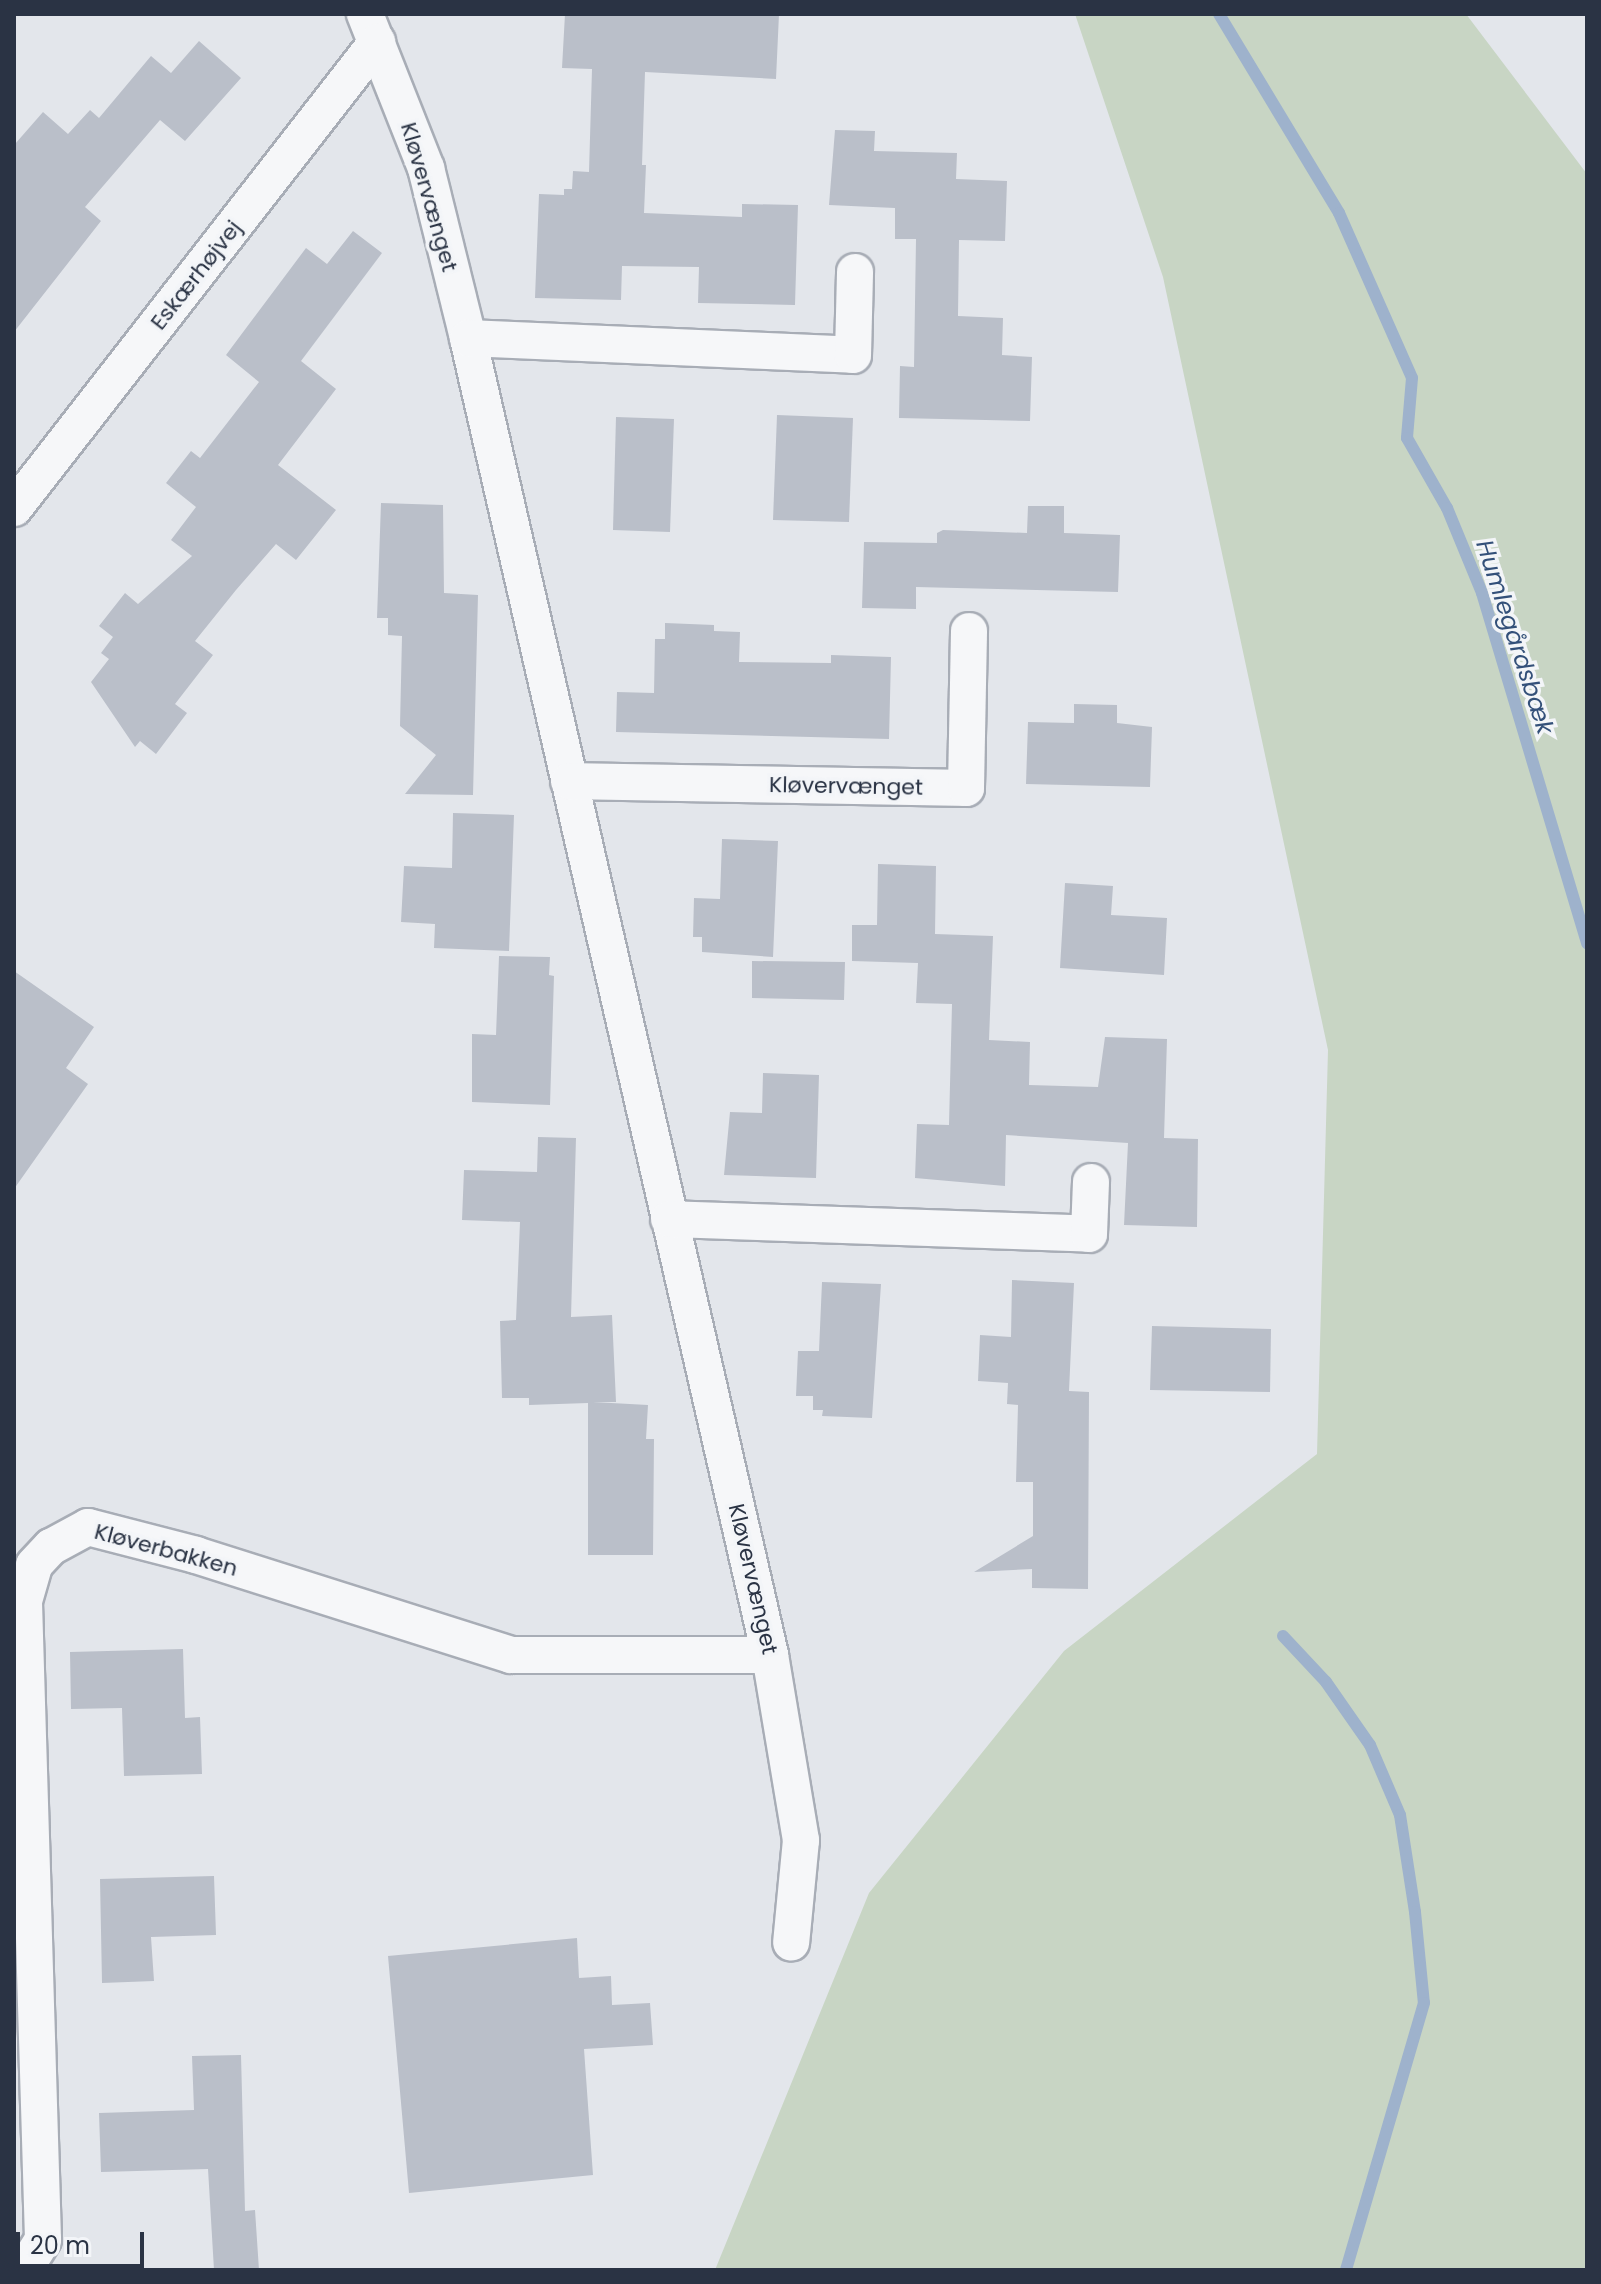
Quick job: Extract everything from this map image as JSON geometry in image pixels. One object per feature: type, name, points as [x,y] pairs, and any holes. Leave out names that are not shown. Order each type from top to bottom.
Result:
[{"type":"street","name":"Kløvervænget","points":[[371,28],[426,168],[468,338],[770,1655],[801,1840],[791,1943]]},
{"type":"street","name":"Eskærhøjvej","points":[[14,508],[371,28]]},
{"type":"street","points":[[468,338],[853,355],[855,272]]},
{"type":"street","name":"Kløvervænget","points":[[569,781],[966,788],[969,631]]},
{"type":"street","points":[[669,1219],[1089,1234],[1091,1182]]},
{"type":"street","name":"Kløverbakken","points":[[24,2270],[43,2239],[24,1601],[34,1565],[51,1547],[88,1527],[196,1555],[511,1655],[770,1655]]},
{"type":"green space","points":[[1075,14],[1466,14],[1587,174],[1587,2270],[715,2270],[869,1893],[1064,1651],[1317,1454],[1328,1050],[1163,277]]},
{"type":"building","points":[[565,14],[779,14],[776,79],[645,72],[644,213],[742,217],[742,204],[798,205],[795,305],[698,303],[699,267],[622,266],[621,300],[535,298],[539,194],[564,195],[564,189],[572,189],[573,171],[589,172],[592,69],[562,68]]},
{"type":"building","points":[[199,41],[241,78],[185,141],[160,120],[85,207],[101,221],[14,332],[15,144],[43,112],[68,134],[90,110],[99,118],[151,56],[171,73]]},
{"type":"building","points":[[835,130],[875,131],[874,151],[957,153],[956,179],[1007,181],[1005,241],[959,240],[958,316],[1003,318],[1002,355],[1032,357],[1030,421],[899,418],[900,366],[914,367],[916,239],[895,239],[895,208],[829,205]]},
{"type":"building","points":[[353,231],[382,253],[301,361],[336,389],[278,465],[336,510],[296,560],[276,544],[236,590],[195,641],[213,655],[175,704],[187,713],[156,754],[140,741],[135,747],[91,682],[109,659],[101,653],[113,637],[99,626],[125,593],[138,604],[192,556],[171,540],[196,507],[166,483],[191,451],[200,458],[259,382],[226,355],[306,248],[327,264]]},
{"type":"building","points":[[777,415],[853,418],[849,522],[773,520]]},
{"type":"building","points":[[616,417],[674,419],[670,532],[613,530]]},
{"type":"building","points":[[381,503],[443,505],[444,593],[478,595],[473,795],[405,794],[436,755],[400,726],[402,636],[388,635],[388,618],[377,618]]},
{"type":"building","points":[[1028,506],[1064,506],[1064,533],[1120,535],[1118,592],[916,587],[916,609],[862,608],[864,542],[937,543],[937,533],[943,530],[1027,533]]},
{"type":"building","points":[[665,623],[714,625],[714,631],[740,632],[739,662],[831,663],[831,655],[891,657],[889,739],[616,732],[617,692],[654,693],[655,639],[665,639]]},
{"type":"building","points":[[1074,704],[1117,705],[1117,723],[1152,727],[1150,787],[1026,784],[1028,722],[1074,723]]},
{"type":"building","points":[[453,813],[514,815],[509,951],[434,948],[435,924],[401,922],[404,866],[452,868]]},
{"type":"building","points":[[722,839],[778,841],[773,957],[702,952],[702,937],[693,937],[694,898],[720,899]]},
{"type":"building","points":[[878,864],[936,866],[935,934],[993,936],[989,1040],[1030,1042],[1029,1085],[1098,1087],[1105,1037],[1167,1039],[1164,1138],[1198,1139],[1197,1227],[1124,1225],[1128,1143],[1006,1135],[1005,1186],[915,1178],[917,1124],[949,1125],[952,1004],[916,1003],[918,963],[852,961],[852,925],[877,925]]},
{"type":"building","points":[[1065,883],[1113,886],[1111,915],[1167,918],[1164,975],[1060,968]]},
{"type":"building","points":[[499,956],[550,957],[549,975],[554,976],[550,1105],[472,1102],[472,1034],[496,1035]]},
{"type":"building","points":[[752,961],[845,962],[844,1000],[752,998]]},
{"type":"building","points":[[14,971],[94,1027],[66,1068],[88,1084],[14,1189]]},
{"type":"building","points":[[763,1073],[819,1075],[816,1178],[724,1175],[730,1112],[762,1113]]},
{"type":"building","points":[[538,1137],[576,1138],[571,1317],[612,1315],[616,1402],[593,1402],[648,1405],[646,1439],[654,1439],[653,1555],[588,1555],[588,1403],[529,1405],[529,1398],[502,1398],[500,1321],[516,1320],[520,1222],[462,1220],[464,1170],[537,1172]]},
{"type":"building","points":[[1012,1280],[1074,1283],[1069,1391],[1089,1392],[1088,1589],[1032,1588],[1032,1569],[974,1572],[1033,1536],[1033,1482],[1016,1482],[1018,1405],[1007,1404],[1008,1383],[978,1381],[980,1335],[1011,1337]]},
{"type":"building","points":[[822,1282],[881,1284],[872,1418],[822,1416],[823,1410],[813,1410],[813,1396],[796,1396],[798,1351],[819,1351]]},
{"type":"building","points":[[1152,1326],[1271,1329],[1270,1392],[1150,1390]]},
{"type":"building","points":[[183,1649],[185,1718],[200,1717],[202,1774],[124,1776],[122,1708],[71,1709],[70,1652]]},
{"type":"building","points":[[214,1876],[216,1935],[151,1937],[154,1981],[102,1983],[100,1879]]},
{"type":"building","points":[[577,1938],[579,1978],[611,1976],[612,2005],[650,2003],[653,2045],[584,2049],[593,2175],[409,2193],[388,1956]]},
{"type":"building","points":[[241,2055],[245,2211],[255,2210],[259,2270],[214,2270],[208,2169],[101,2172],[99,2113],[194,2110],[192,2056]]},
{"type":"waterway","name":"Humlegårdsbæk","points":[[1219,14],[1339,213],[1412,378],[1407,438],[1447,508],[1482,593],[1587,944]]},
{"type":"waterway","points":[[1283,1636],[1326,1682],[1370,1745],[1400,1815],[1415,1912],[1424,2003],[1346,2270]]}]
